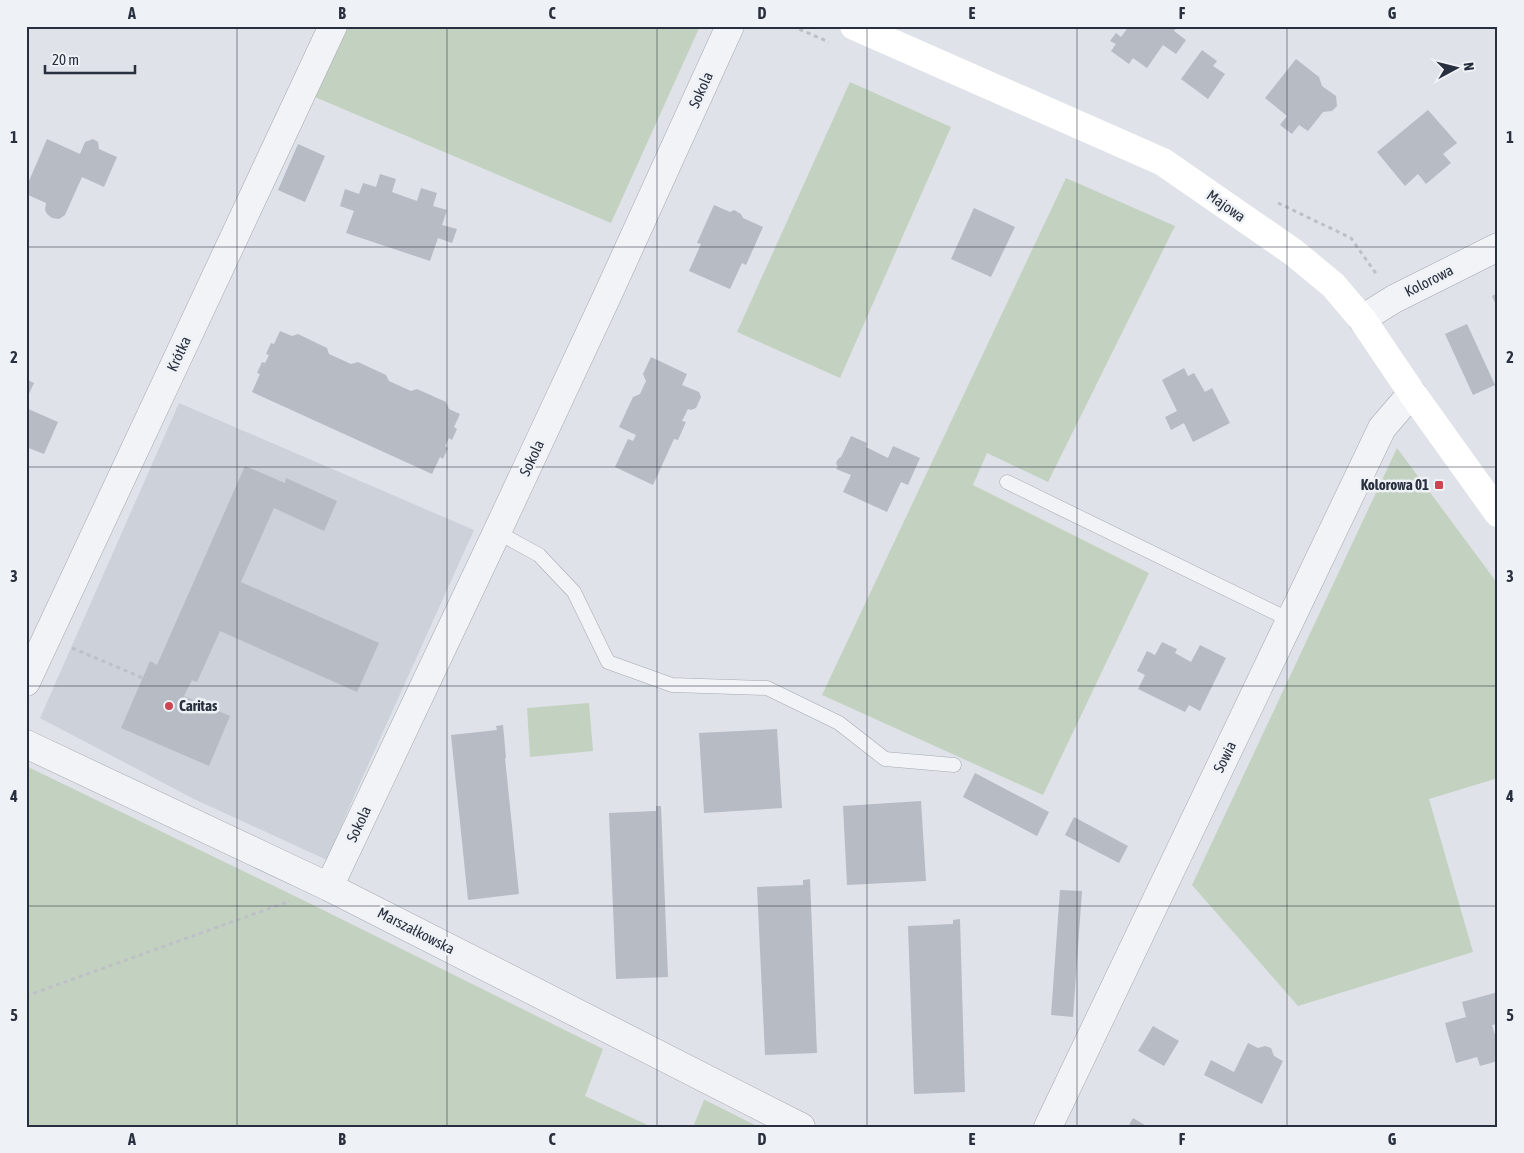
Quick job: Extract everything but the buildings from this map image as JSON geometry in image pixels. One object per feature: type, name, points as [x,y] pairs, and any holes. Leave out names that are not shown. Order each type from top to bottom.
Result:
[{"type":"street","name":"Krótka","points":[[26,682],[333,26]]},
{"type":"street","name":"Sokola","points":[[328,887],[497,532],[730,26]]},
{"type":"street","name":"Majowa","points":[[846,36],[1163,162],[1293,252],[1333,286],[1362,319],[1412,394],[1498,513]]},
{"type":"street","name":"Kolorowa","points":[[1362,319],[1394,299],[1498,247]]},
{"type":"street","name":"Sowia","points":[[1048,1127],[1382,428],[1412,394]]},
{"type":"street","name":"Marszałkowska","points":[[26,744],[328,887],[801,1127]]},
{"type":"lane","points":[[1007,482],[1290,620]]},
{"type":"lane","points":[[497,532],[540,555],[574,592],[608,662],[672,685],[767,688],[839,723],[884,759],[954,765]]},
{"type":"path","points":[[792,26],[846,36]]},
{"type":"path","points":[[50,630],[71,648],[143,678]]},
{"type":"path","points":[[26,996],[328,887]]},
{"type":"shaded area","points":[[179,403],[474,530],[327,860],[194,799],[40,718]]},
{"type":"green space","points":[[346,26],[700,26],[611,223],[315,97]]},
{"type":"green space","points":[[850,82],[951,127],[840,378],[737,332]]},
{"type":"green space","points":[[1066,178],[1175,226],[1048,482],[987,453],[973,485],[1149,573],[1043,795],[822,695]]},
{"type":"green space","points":[[1397,448],[1498,584],[1498,778],[1429,799],[1473,952],[1298,1006],[1192,885]]},
{"type":"green space","points":[[589,703],[593,751],[530,757],[527,708]]},
{"type":"green space","points":[[26,766],[309,903],[603,1049],[585,1096],[652,1127],[26,1127]]},
{"type":"green space","points":[[705,1100],[759,1127],[693,1127]]},
{"type":"place","name":"Kolorowa 01","points":[[1439,485]]},
{"type":"place","name":"Caritas","points":[[169,706]]}]
